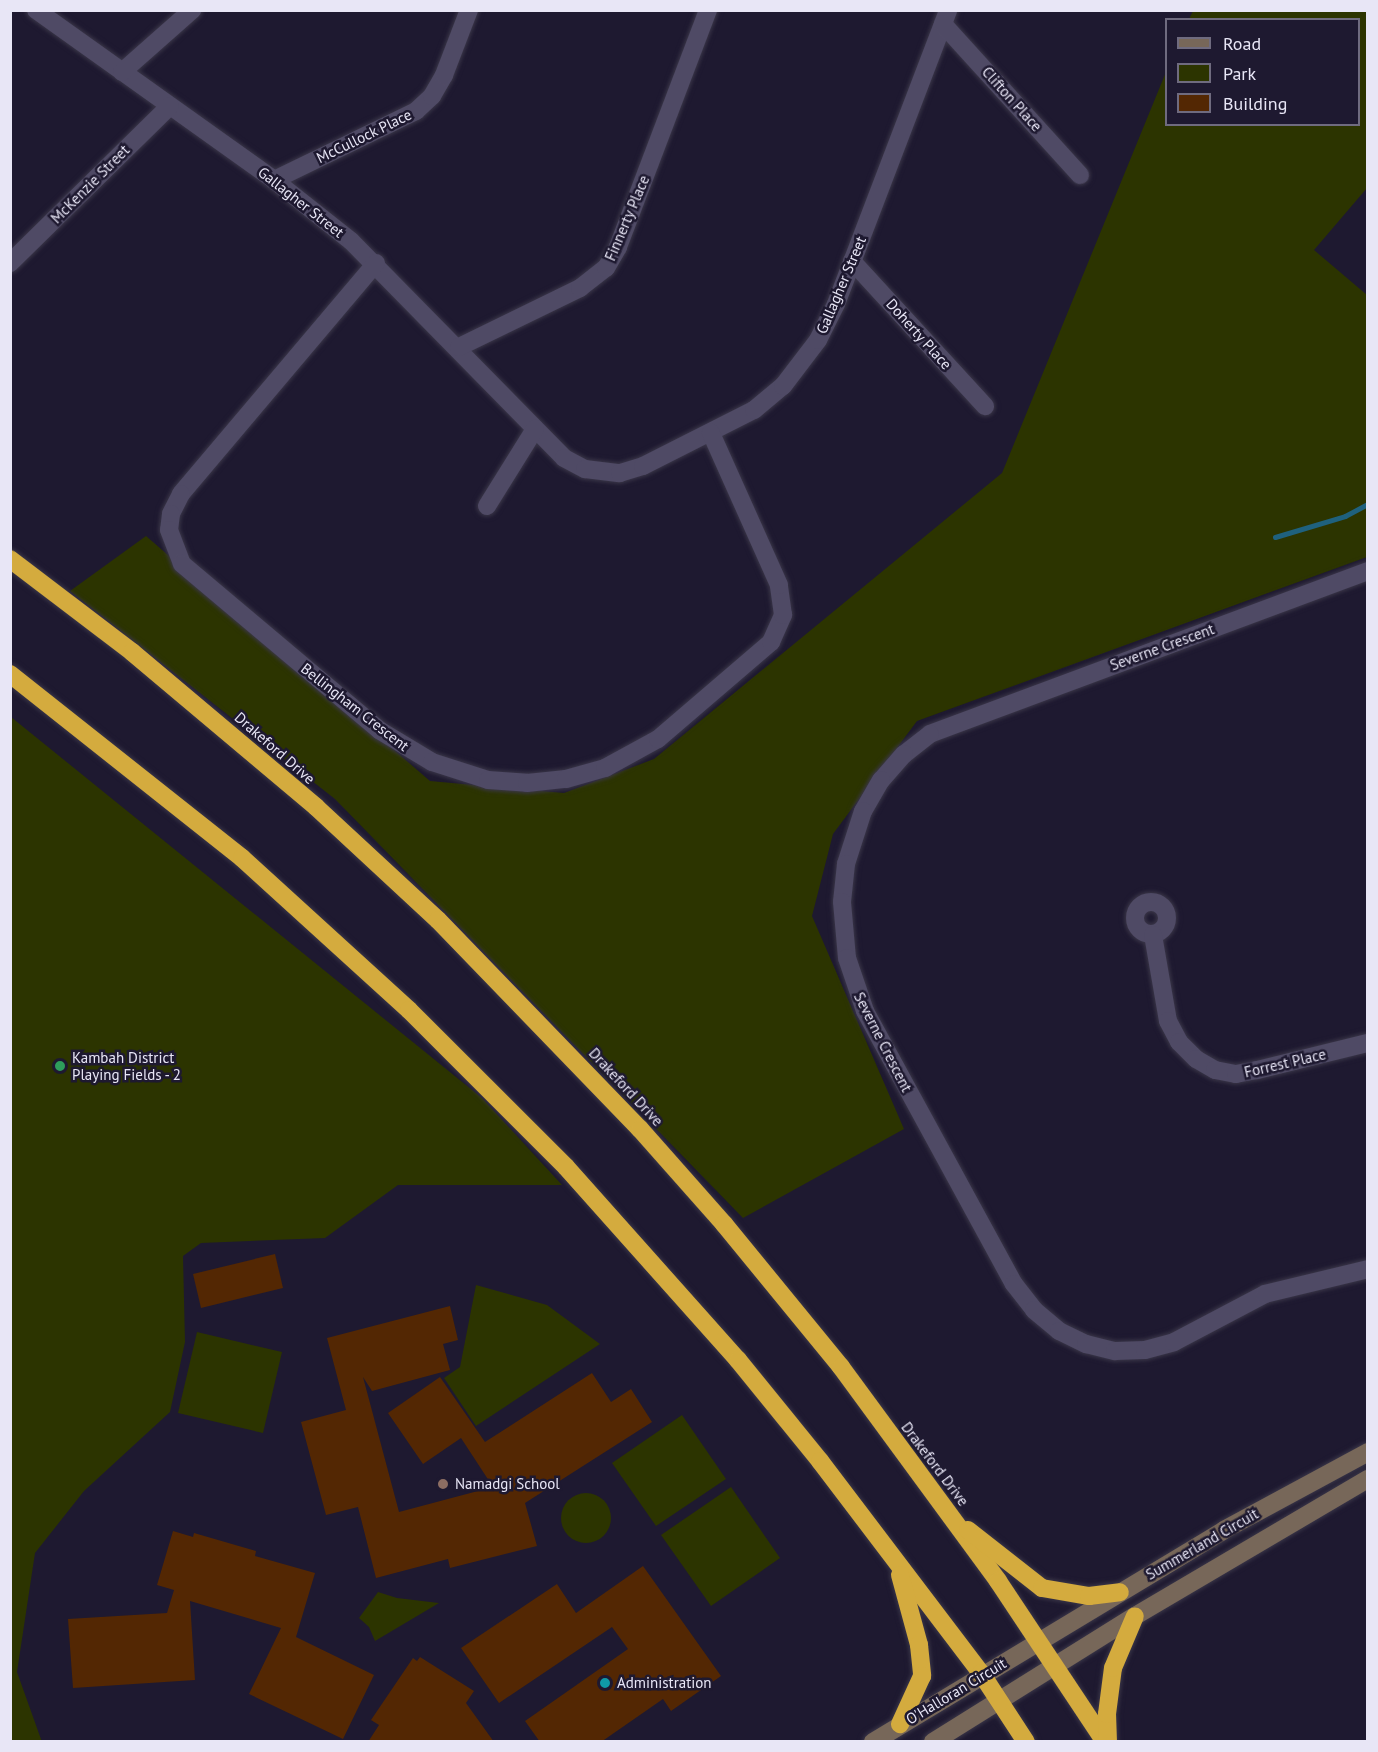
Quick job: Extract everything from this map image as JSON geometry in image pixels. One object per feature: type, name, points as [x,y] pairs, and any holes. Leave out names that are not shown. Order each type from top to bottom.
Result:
[{"type":"highway","name":"Drakeford Drive","points":[[10,559],[132,652],[316,807],[438,920],[553,1036],[724,1224],[841,1367],[954,1520],[1106,1742]]},
{"type":"highway","points":[[10,674],[242,858],[489,1088],[598,1202],[738,1360],[981,1673],[1026,1742]]},
{"type":"highway","points":[[954,1520],[1042,1588],[1089,1596],[1120,1592]]},
{"type":"highway","points":[[897,1564],[919,1645],[922,1676],[900,1724]]},
{"type":"highway","points":[[1106,1742],[1113,1668],[1135,1616]]},
{"type":"street","name":"Gallagher Street","points":[[36,10],[274,180],[376,263],[564,458],[585,469],[620,473],[711,433],[754,410],[795,372],[818,340],[852,261],[945,17]]},
{"type":"street","points":[[122,72],[192,10]]},
{"type":"street","name":"McCullock Place","points":[[274,180],[416,111],[432,96],[444,75],[469,10]]},
{"type":"street","name":"Finnerty Place","points":[[459,347],[580,288],[606,268],[618,247],[708,10]]},
{"type":"street","name":"Clifton Place","points":[[945,17],[1080,175]]},
{"type":"street","name":"McKenzie Street","points":[[10,263],[170,106]]},
{"type":"street","name":"Doherty Place","points":[[852,261],[985,406]]},
{"type":"street","name":"Bellingham Crescent","points":[[376,263],[181,494],[171,514],[169,530],[183,564],[379,730],[432,762],[488,780],[527,783],[566,779],[605,768],[658,739],[771,642],[783,615],[779,585],[711,433]]},
{"type":"street","points":[[487,506],[535,429]]},
{"type":"street","name":"Severne Crescent","points":[[1368,571],[930,734],[904,754],[881,780],[863,811],[846,864],[842,902],[847,958],[865,1011],[1014,1284],[1034,1310],[1059,1331],[1086,1344],[1115,1351],[1145,1350],[1174,1342],[1265,1294],[1368,1269]]},
{"type":"street","name":"Forrest Place","points":[[1153,935],[1168,1021],[1179,1042],[1196,1059],[1215,1070],[1236,1074],[1368,1043]]},
{"type":"street","name":"Summerland Circuit","points":[[1039,1643],[1120,1592],[1368,1452]]},
{"type":"street","name":"Summerland Circuit","points":[[1055,1666],[1135,1616],[1368,1479]]},
{"type":"street","name":"O'Halloran Circuit","points":[[873,1742],[981,1673],[1039,1643]]},
{"type":"street","name":"O'Halloran Circuit","points":[[933,1742],[1055,1666]]},
{"type":"green space","points":[[1193,11],[1367,11],[1367,188],[1314,250],[1367,295],[1367,557],[917,721],[833,834],[812,916],[904,1129],[743,1218],[335,799],[70,591],[146,536],[430,781],[564,793],[654,759],[1002,473],[1165,74],[1165,126],[1360,126],[1360,18],[1190,18]]},
{"type":"green space","points":[[11,717],[482,1098],[562,1185],[398,1185],[325,1238],[201,1243],[183,1256],[185,1342],[170,1412],[84,1491],[35,1553],[17,1672],[42,1742],[10,1741]]},
{"type":"green space","points":[[476,1285],[547,1305],[600,1344],[476,1426],[444,1378],[460,1367]]},
{"type":"green space","points":[[197,1332],[282,1352],[263,1433],[178,1413]]},
{"type":"green space","points":[[682,1415],[726,1479],[656,1526],[612,1463]]},
{"type":"green space","points":[[731,1487],[780,1558],[711,1606],[661,1535]]},
{"type":"green space","points":[[581,1493],[591,1493],[604,1500],[611,1513],[611,1523],[604,1536],[591,1543],[581,1543],[572,1539],[565,1532],[561,1523],[561,1513],[565,1504],[572,1497]]},
{"type":"green space","points":[[378,1592],[397,1598],[439,1603],[375,1641],[369,1627],[359,1618]]},
{"type":"building","points":[[275,1254],[283,1288],[201,1308],[193,1274]]},
{"type":"building","points":[[450,1306],[458,1340],[443,1344],[450,1370],[372,1391],[363,1377],[399,1512],[493,1487],[461,1438],[423,1464],[388,1413],[440,1377],[485,1442],[592,1373],[611,1402],[631,1389],[652,1422],[525,1503],[537,1546],[450,1568],[448,1559],[376,1578],[358,1507],[326,1515],[301,1422],[346,1410],[327,1338]]},
{"type":"building","points":[[173,1531],[193,1537],[194,1533],[256,1551],[255,1556],[315,1573],[296,1637],[374,1675],[343,1739],[249,1694],[281,1628],[190,1601],[195,1680],[73,1688],[68,1619],[167,1613],[174,1590],[157,1585]]},
{"type":"building","points":[[643,1566],[721,1676],[671,1711],[663,1699],[601,1742],[540,1742],[525,1721],[628,1649],[612,1627],[499,1703],[461,1648],[557,1584],[576,1613]]},
{"type":"building","points":[[420,1657],[474,1691],[466,1703],[494,1742],[368,1742],[379,1725],[371,1720],[413,1658],[417,1661]]},
{"type":"waterway","points":[[1275,537],[1345,516],[1368,504]]},
{"type":"place","name":"Kambah District Playing Fields - 2","points":[[60,1066]]},
{"type":"place","name":"Namadgi School","points":[[443,1484]]},
{"type":"place","name":"Administration","points":[[605,1683]]}]
